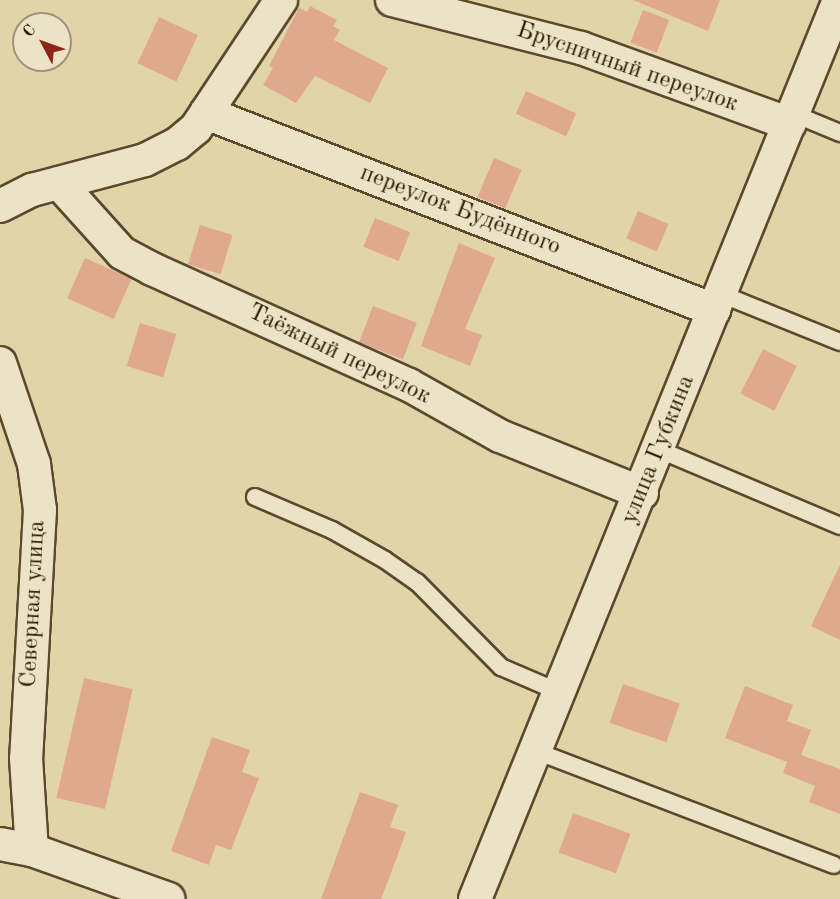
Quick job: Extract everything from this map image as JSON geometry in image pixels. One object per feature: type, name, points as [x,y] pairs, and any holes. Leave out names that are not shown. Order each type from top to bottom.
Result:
[{"type":"street","points":[[0,206],[32,190],[146,160],[177,144],[206,113],[281,0]]},
{"type":"street","name":"Брусничный переулок","points":[[392,0],[581,48],[792,119]]},
{"type":"street","name":"улица Губкина","points":[[475,899],[557,691],[660,450],[717,302],[840,0]]},
{"type":"street","name":"переулок Будённого","points":[[206,113],[717,302]]},
{"type":"street","name":"Таёжный переулок","points":[[59,183],[122,253],[152,269],[409,385],[500,436],[642,493]]},
{"type":"street","name":"Северная улица","points":[[0,363],[32,454],[40,510],[26,758],[32,850]]},
{"type":"street","points":[[0,844],[32,850],[169,899]]},
{"type":"lane","name":"Брусничный переулок","points":[[792,119],[840,133]]},
{"type":"lane","name":"переулок Будённого","points":[[717,302],[840,342]]},
{"type":"lane","points":[[660,450],[840,526]]},
{"type":"lane","points":[[255,497],[332,530],[385,560],[417,582],[501,667],[557,691]]},
{"type":"lane","points":[[533,750],[834,865]]},
{"type":"building","points":[[633,0],[720,0],[708,31]]},
{"type":"building","points":[[310,6],[337,20],[333,26],[340,30],[334,40],[388,68],[370,103],[315,76],[296,103],[263,85],[273,68],[269,66],[299,8],[307,12]]},
{"type":"building","points":[[643,10],[669,20],[657,53],[630,43]]},
{"type":"building","points":[[159,17],[198,35],[176,81],[137,63]]},
{"type":"building","points":[[526,91],[576,113],[566,136],[516,114]]},
{"type":"building","points":[[494,158],[522,170],[505,208],[478,197]]},
{"type":"building","points":[[638,211],[668,224],[657,252],[626,239]]},
{"type":"building","points":[[375,218],[410,232],[399,261],[363,247]]},
{"type":"building","points":[[200,225],[233,235],[221,274],[188,264]]},
{"type":"building","points":[[459,243],[495,258],[465,329],[482,335],[470,366],[421,346]]},
{"type":"building","points":[[85,258],[132,279],[114,319],[67,298]]},
{"type":"building","points":[[373,306],[417,323],[403,359],[359,342]]},
{"type":"building","points":[[140,323],[176,334],[163,377],[127,366]]},
{"type":"building","points":[[763,349],[797,366],[774,411],[740,394]]},
{"type":"building","points":[[840,565],[840,640],[811,626]]},
{"type":"building","points":[[84,678],[133,689],[105,809],[56,798]]},
{"type":"building","points":[[623,684],[680,704],[666,742],[610,723]]},
{"type":"building","points":[[745,686],[793,705],[787,721],[811,730],[801,755],[840,769],[840,814],[809,802],[815,786],[783,773],[787,762],[725,738]]},
{"type":"building","points":[[212,737],[250,750],[242,772],[259,778],[231,850],[216,845],[209,865],[171,851]]},
{"type":"building","points":[[360,792],[398,805],[390,827],[406,832],[397,857],[381,899],[321,899]]},
{"type":"building","points":[[573,813],[630,834],[616,873],[559,852]]}]
